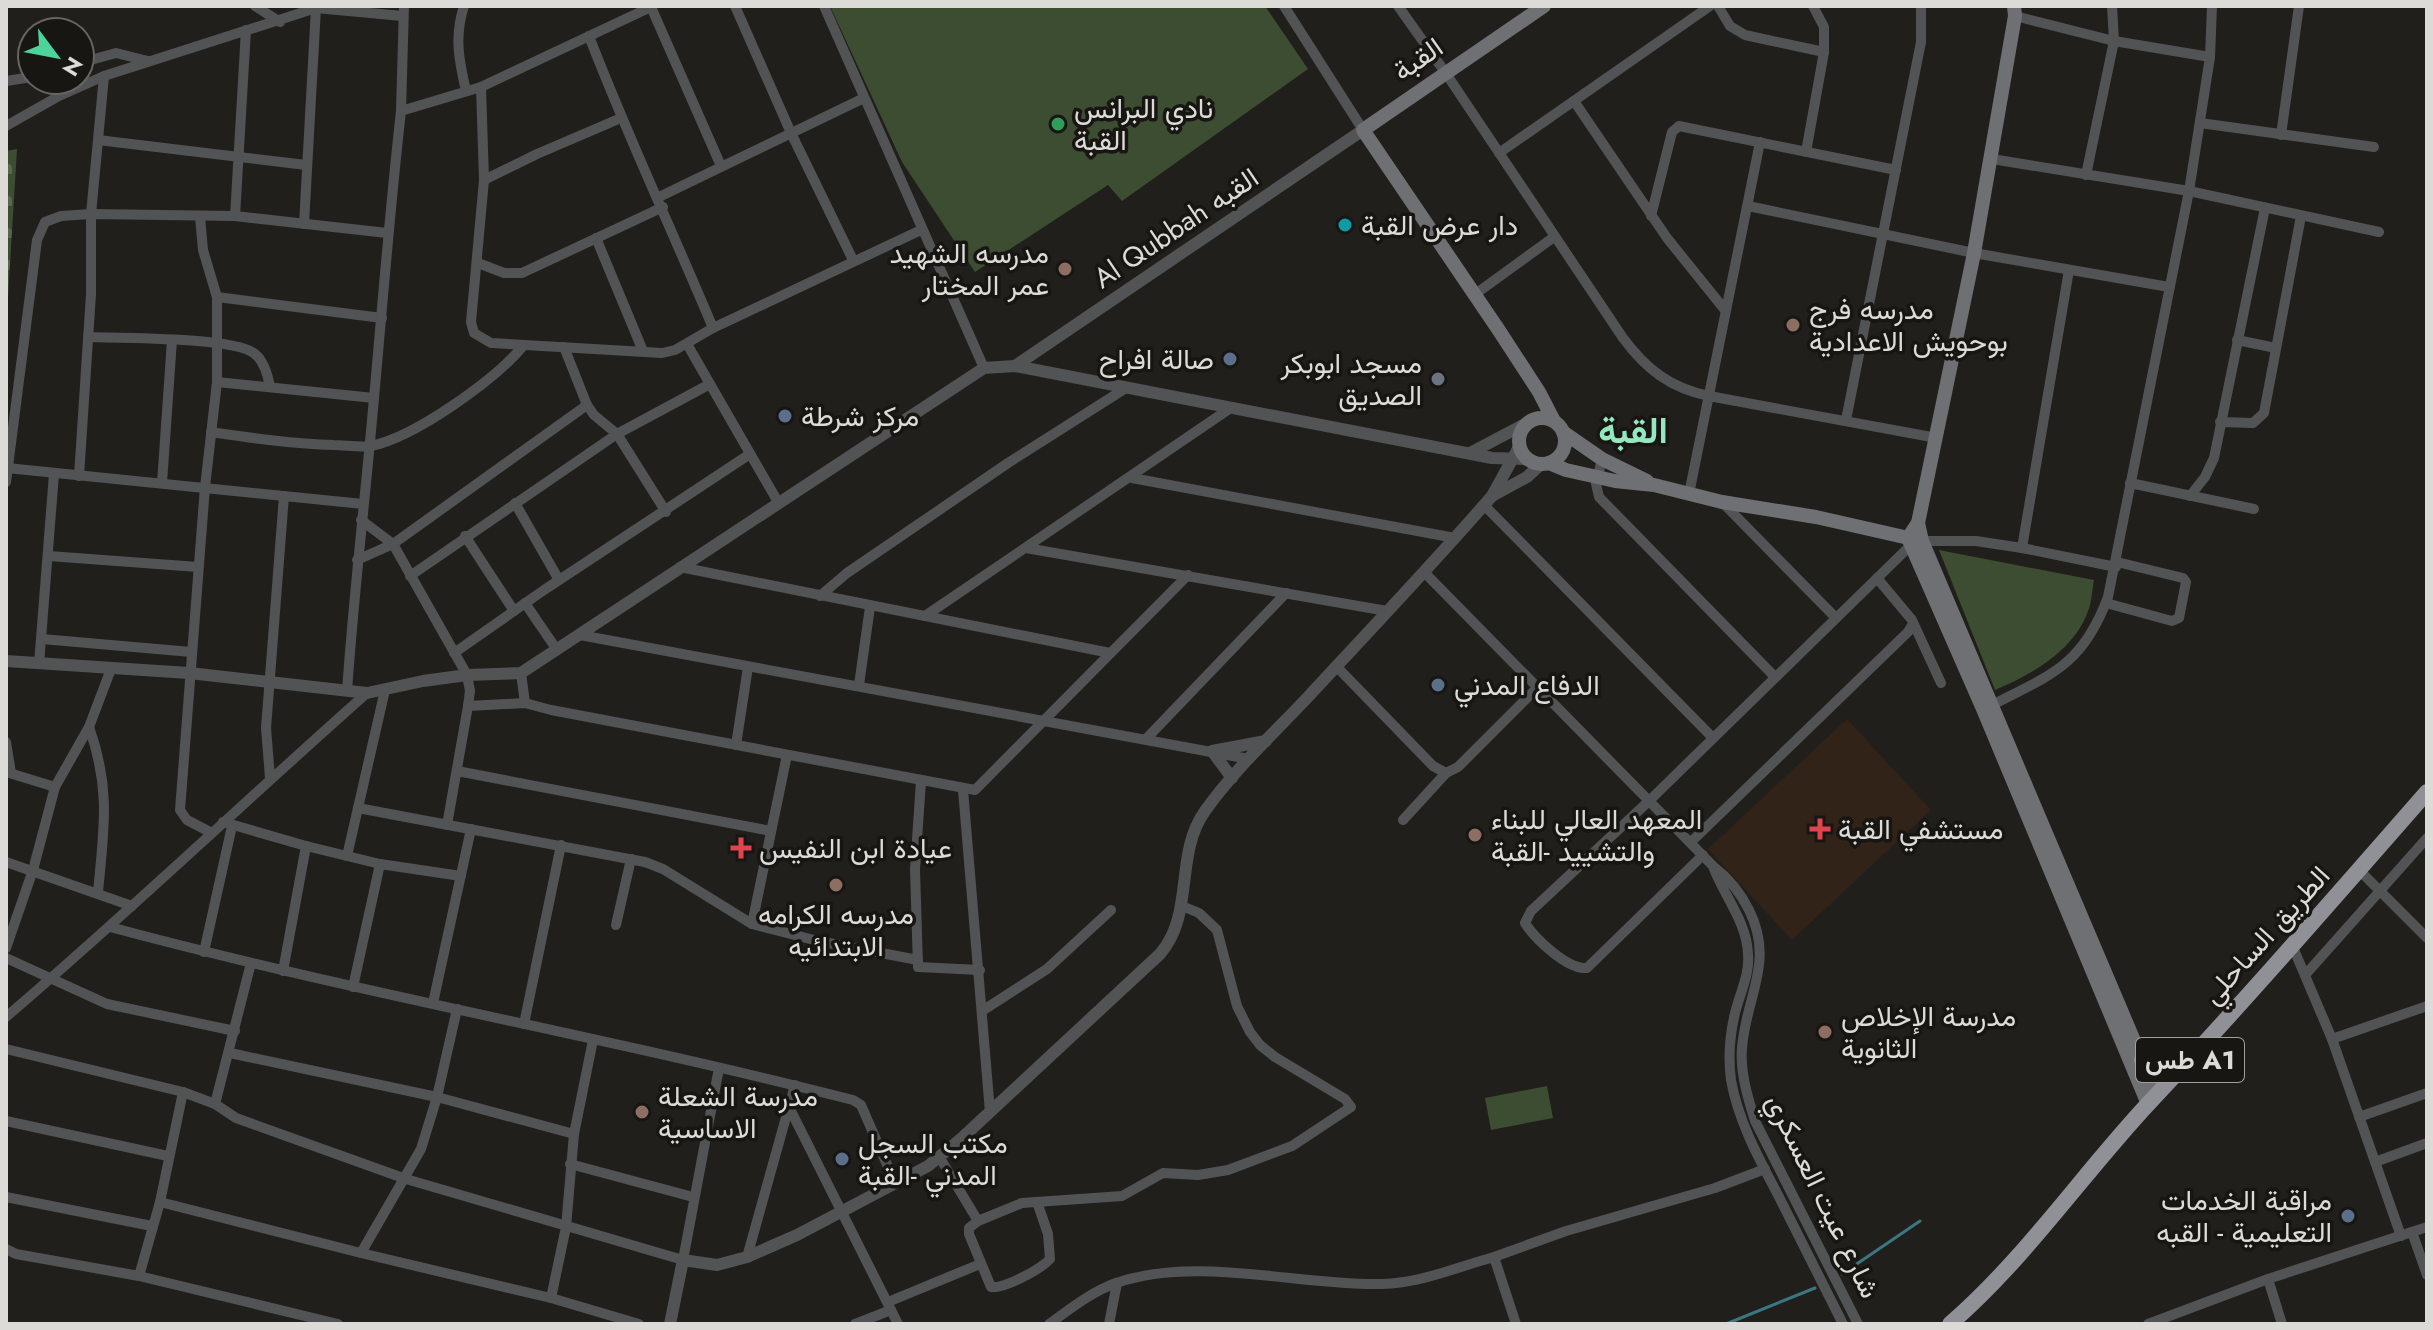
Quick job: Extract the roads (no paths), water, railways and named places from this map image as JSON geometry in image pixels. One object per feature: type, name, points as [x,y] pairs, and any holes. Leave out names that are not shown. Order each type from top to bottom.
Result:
[{"type":"highway","name":"الطريق الساحلي","points":[[1950,1324],[2014,1262],[2153,1100],[2427,792]]},
{"type":"highway","points":[[2142,1060],[2164,1070],[2187,1063]]},
{"type":"main road","name":"القبة","points":[[1363,130],[1544,6]]},
{"type":"main road","points":[[2014,11],[1992,159],[1937,438],[1913,542],[2142,1060],[2153,1100]]},
{"type":"main road","points":[[1363,130],[1539,392],[1558,426],[1564,447],[1556,460],[1529,459]]},
{"type":"main road","points":[[1654,485],[1602,459],[1558,426],[1539,418],[1525,424],[1518,438],[1529,459],[1598,477],[1816,517],[1913,542]]},
{"type":"main road","points":[[1987,707],[2153,1100]]},
{"type":"street","points":[[255,6],[280,22]]},
{"type":"street","points":[[464,6],[456,41],[466,91]]},
{"type":"street","points":[[401,111],[481,87],[652,6],[721,166]]},
{"type":"street","points":[[735,6],[791,133],[853,260]]},
{"type":"street","points":[[824,6],[984,368]]},
{"type":"street","points":[[1284,6],[1363,130]]},
{"type":"street","points":[[1398,6],[1642,361],[1677,387],[1709,396],[1937,438]]},
{"type":"street","points":[[1499,153],[1710,6]]},
{"type":"street","points":[[1718,6],[1730,26],[1745,35],[1824,52]]},
{"type":"street","points":[[1806,152],[1824,52],[1824,27],[1813,6]]},
{"type":"street","points":[[1846,420],[1921,42],[1921,6]]},
{"type":"street","points":[[2086,175],[2114,41],[2112,6]]},
{"type":"street","points":[[1987,707],[2070,661],[2098,624],[2106,603],[2189,191],[2210,57],[2212,6]]},
{"type":"street","points":[[2281,135],[2299,6]]},
{"type":"street","points":[[304,224],[318,7]]},
{"type":"street","points":[[6,126],[59,96],[104,76],[280,22],[318,7],[403,11],[401,111],[387,233],[382,318],[347,691]]},
{"type":"street","points":[[2014,11],[2114,41],[2210,57]]},
{"type":"street","points":[[235,216],[246,30]]},
{"type":"street","points":[[589,36],[621,118],[661,202],[713,328]]},
{"type":"street","points":[[96,59],[116,53],[149,61]]},
{"type":"street","points":[[79,476],[88,337],[91,214],[104,76]]},
{"type":"street","points":[[481,87],[484,180],[471,322],[474,333],[491,343],[662,353],[687,344],[713,328],[921,230]]},
{"type":"street","points":[[478,263],[504,273],[522,273],[596,238],[721,166],[864,98]]},
{"type":"street","points":[[1574,101],[1651,216],[1725,310]]},
{"type":"street","points":[[484,180],[621,118]]},
{"type":"street","points":[[2200,123],[2374,147]]},
{"type":"street","points":[[1651,216],[1675,128],[1682,125],[1896,170]]},
{"type":"street","name":"Al Qubbah القبه","points":[[1015,366],[1363,130]]},
{"type":"street","points":[[98,140],[306,165]]},
{"type":"street","points":[[1689,494],[1760,142]]},
{"type":"street","points":[[1992,159],[2189,191],[2379,232]]},
{"type":"street","points":[[1748,206],[1974,253],[2169,287]]},
{"type":"street","points":[[2190,496],[2205,477],[2214,458],[2265,208]]},
{"type":"street","points":[[6,482],[37,240],[45,222],[61,216],[91,214],[235,216],[387,233]]},
{"type":"street","points":[[2220,422],[2253,423],[2260,420],[2264,413],[2301,216]]},
{"type":"street","points":[[200,217],[203,250],[217,297],[217,382],[198,567],[180,810],[187,820],[210,832]]},
{"type":"street","points":[[1474,295],[1554,237]]},
{"type":"street","points":[[596,238],[643,351]]},
{"type":"street","points":[[2022,548],[2069,270]]},
{"type":"street","points":[[217,297],[382,318]]},
{"type":"street","points":[[88,337],[172,340],[238,347],[257,355],[270,387]]},
{"type":"street","points":[[162,483],[172,340]]},
{"type":"street","points":[[2237,340],[2276,348]]},
{"type":"street","points":[[687,344],[778,502]]},
{"type":"street","points":[[211,432],[295,444],[370,446],[402,434],[455,403],[508,364],[524,345]]},
{"type":"street","points":[[564,347],[587,405],[617,434],[666,512]]},
{"type":"street","points":[[6,661],[268,680],[367,693],[467,675],[521,673],[984,368],[1015,366],[1470,453],[1529,459]]},
{"type":"street","points":[[217,382],[374,398]]},
{"type":"street","points":[[410,576],[617,434],[710,384]]},
{"type":"street","points":[[820,596],[847,573],[996,471],[1126,388]]},
{"type":"street","points":[[357,560],[393,544],[587,405]]},
{"type":"street","points":[[925,616],[1132,478],[1232,407]]},
{"type":"street","points":[[1470,453],[1525,424]]},
{"type":"street","points":[[454,653],[750,454]]},
{"type":"street","points":[[1488,500],[1527,477],[1529,459]]},
{"type":"street","points":[[6,1049],[183,1092],[215,1104],[236,1118],[406,1179],[683,1260],[717,1265],[747,1257],[842,1212],[940,1158],[1160,954],[1176,931],[1189,850],[1198,822],[1249,759],[1529,459]]},
{"type":"street","points":[[1602,459],[1596,489],[1599,497],[1774,676]]},
{"type":"street","points":[[7,468],[363,504]]},
{"type":"street","points":[[39,664],[54,474]]},
{"type":"street","points":[[1132,478],[1455,538]]},
{"type":"street","points":[[2130,483],[2254,509]]},
{"type":"street","points":[[270,778],[266,728],[268,680],[284,496]]},
{"type":"street","points":[[1488,500],[1713,738]]},
{"type":"street","points":[[1722,502],[1835,617]]},
{"type":"street","points":[[515,503],[559,580]]},
{"type":"street","points":[[361,520],[393,544],[467,675],[470,691],[447,825]]},
{"type":"street","points":[[465,536],[514,611]]},
{"type":"street","points":[[1703,855],[1587,968],[1579,968],[1539,941],[1525,923],[1527,915],[1650,800],[1913,542],[1976,541],[2183,578],[2186,582],[2179,618],[2172,621],[2106,603]]},
{"type":"street","points":[[1026,548],[1387,611]]},
{"type":"street","points":[[49,556],[198,567]]},
{"type":"street","points":[[680,567],[1110,653]]},
{"type":"street","name":"شارع عيت العسكري","points":[[1424,572],[1714,867],[1747,939],[1747,975],[1735,1013],[1729,1053],[1735,1101],[1858,1324]]},
{"type":"street","points":[[468,706],[525,703],[975,790],[1188,575]]},
{"type":"street","points":[[1877,578],[1908,615],[1941,683]]},
{"type":"street","points":[[1146,739],[1286,593]]},
{"type":"street","points":[[525,603],[557,650]]},
{"type":"street","points":[[859,685],[870,607]]},
{"type":"street","points":[[1691,842],[1913,624]]},
{"type":"street","points":[[580,635],[1249,759]]},
{"type":"street","points":[[42,639],[191,652]]},
{"type":"street","points":[[1336,666],[1433,766],[1446,773]]},
{"type":"street","points":[[736,745],[748,667]]},
{"type":"street","points":[[6,948],[33,870],[55,787],[89,727],[111,669]]},
{"type":"street","points":[[521,673],[525,703]]},
{"type":"street","points":[[1403,820],[1446,773],[1458,767],[1538,687]]},
{"type":"street","points":[[347,856],[385,690]]},
{"type":"street","points":[[6,1017],[110,927],[210,832],[227,824],[270,778],[367,693]]},
{"type":"street","points":[[89,727],[99,754],[106,799],[98,892]]},
{"type":"street","points":[[1212,751],[1266,741]]},
{"type":"street","points":[[6,742],[9,772],[55,787]]},
{"type":"street","points":[[1212,751],[1232,778]]},
{"type":"street","points":[[752,924],[787,755]]},
{"type":"street","points":[[457,771],[771,831]]},
{"type":"street","points":[[921,781],[915,869],[918,967],[980,970]]},
{"type":"street","points":[[963,790],[990,1112]]},
{"type":"street","points":[[358,808],[631,859],[663,869],[752,924],[818,941],[918,960]]},
{"type":"street","points":[[227,824],[380,864],[461,876]]},
{"type":"street","points":[[204,952],[227,824]]},
{"type":"street","points":[[433,1003],[471,829]]},
{"type":"street","points":[[2306,974],[2427,838]]},
{"type":"street","points":[[524,1024],[561,845]]},
{"type":"street","points":[[283,971],[306,846]]},
{"type":"street","points":[[616,925],[631,859]]},
{"type":"street","points":[[6,862],[132,906]]},
{"type":"street","points":[[353,987],[380,864]]},
{"type":"street","points":[[2359,870],[2427,938]]},
{"type":"street","points":[[1037,1202],[1052,1253],[1047,1263],[995,1289],[988,1283],[968,1232],[978,1221],[1015,1205],[1037,1202],[1122,1196],[1167,1172],[1198,1175],[1228,1170],[1292,1146],[1351,1107],[1339,1094],[1260,1045],[1237,1006],[1217,930],[1199,913],[1182,906]]},
{"type":"street","points":[[982,1011],[1047,969],[1111,910]]},
{"type":"street","points":[[110,927],[283,971],[795,1085],[858,1103],[895,1183]]},
{"type":"street","points":[[2292,945],[2332,1039],[2401,1236]]},
{"type":"street","points":[[6,958],[107,1004],[235,1031]]},
{"type":"street","points":[[215,1104],[251,963]]},
{"type":"street","points":[[2332,1039],[2427,1006]]},
{"type":"street","points":[[361,1253],[421,1149],[437,1097],[457,1009]]},
{"type":"street","points":[[551,1298],[566,1227],[574,1134],[593,1040]]},
{"type":"street","points":[[230,1053],[437,1097],[574,1134]]},
{"type":"street","points":[[670,1324],[719,1068]]},
{"type":"street","points":[[747,1257],[795,1085]]},
{"type":"street","points":[[139,1276],[160,1202],[183,1092]]},
{"type":"street","points":[[2359,1117],[2427,1093]]},
{"type":"street","points":[[790,1109],[898,1324]]},
{"type":"street","points":[[6,1121],[168,1156]]},
{"type":"street","name":"شارع عيت العسكري","points":[[1749,1123],[1765,1169],[1843,1324]]},
{"type":"street","points":[[2375,1162],[2427,1143]]},
{"type":"street","points":[[940,1158],[978,1221]]},
{"type":"street","points":[[570,1164],[693,1197]]},
{"type":"street","points":[[1049,1324],[1096,1291],[1148,1275],[1202,1272],[1386,1284],[1441,1275],[1566,1231],[1725,1184],[1765,1169]]},
{"type":"street","points":[[6,1197],[152,1226]]},
{"type":"street","points":[[160,1202],[551,1298],[639,1324]]},
{"type":"street","points":[[2148,1324],[2268,1279],[2427,1227]]},
{"type":"street","points":[[2412,1232],[2427,1275]]},
{"type":"street","points":[[6,1249],[16,1254],[139,1276],[338,1324]]},
{"type":"street","points":[[1494,1257],[1516,1324]]},
{"type":"street","points":[[855,1324],[980,1264]]},
{"type":"street","points":[[2268,1279],[2282,1324]]},
{"type":"street","points":[[1109,1324],[1117,1283]]},
{"type":"waterway","points":[[1842,1274],[1920,1221]]},
{"type":"waterway","points":[[1726,1324],[1815,1288]]},
{"type":"place","name":"نادي البرانس القبة","points":[[1058,124]]},
{"type":"place","name":"دار عرض القبة","points":[[1345,225]]},
{"type":"place","name":"مدرسه الشهيد عمر المختار","points":[[1065,269]]},
{"type":"place","name":"مدرسه فرج بوحويش الاعدادية","points":[[1793,325]]},
{"type":"place","name":"صالة افراح","points":[[1230,359]]},
{"type":"place","name":"مسجد ابوبكر الصديق","points":[[1438,379]]},
{"type":"place","name":"مركز شرطة","points":[[785,416]]},
{"type":"place","name":"الدفاع المدني","points":[[1438,685]]},
{"type":"place","name":"مستشفي القبة","points":[[1820,829]]},
{"type":"place","name":"المعهد العالي للبناء والتشييد -القبة","points":[[1475,835]]},
{"type":"place","name":"عيادة ابن النفيس","points":[[741,848]]},
{"type":"place","name":"مدرسه الكرامه الابتدائيه","points":[[836,885]]},
{"type":"place","name":"مدرسة الإخلاص الثانوية","points":[[1825,1032]]},
{"type":"place","name":"مدرسة الشعلة الاساسية","points":[[642,1112]]},
{"type":"place","name":"مكتب السجل المدني -القبة","points":[[842,1159]]},
{"type":"place","name":"مراقبة الخدمات التعليمية - القبه","points":[[2348,1216]]},
{"type":"district","name":"القبة","points":[[1633,430]]}]
